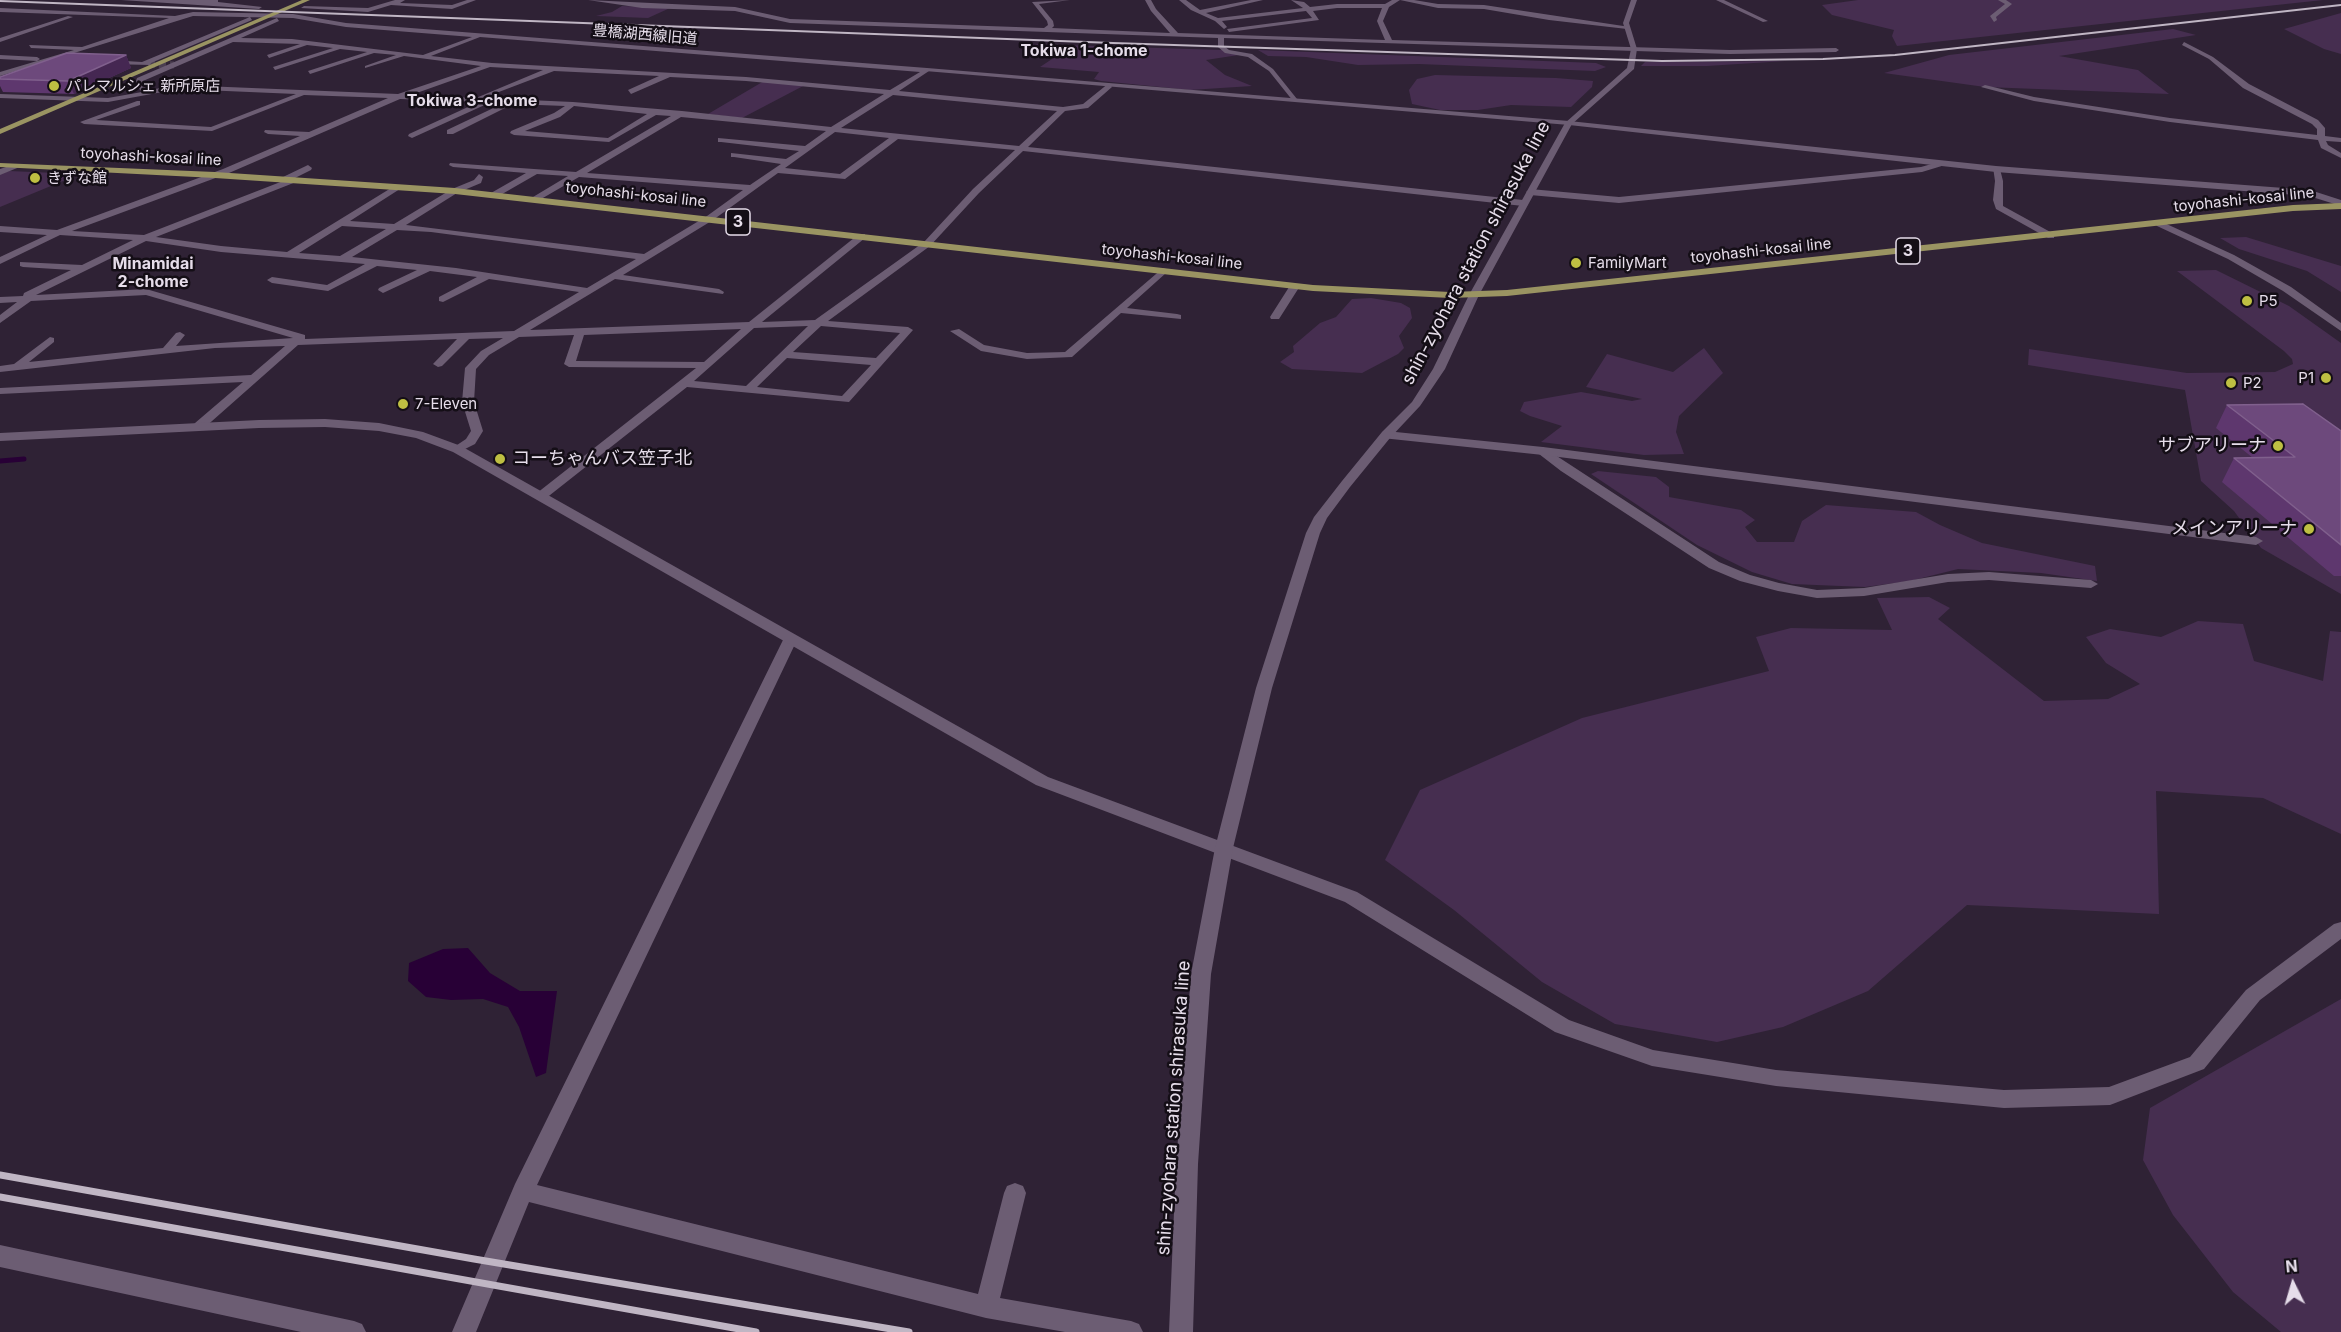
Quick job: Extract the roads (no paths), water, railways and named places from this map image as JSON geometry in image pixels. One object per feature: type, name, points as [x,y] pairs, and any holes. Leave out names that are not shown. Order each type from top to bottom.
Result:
[{"type":"main road","points":[[0,132],[307,0]]},
{"type":"main road","name":"toyohashi-kosai line","points":[[0,165],[215,175],[457,191],[1295,286],[1379,293],[1474,295],[2341,204]]},
{"type":"street","points":[[124,0],[264,8],[368,10],[402,0]]},
{"type":"street","points":[[208,3],[218,0]]},
{"type":"street","points":[[390,4],[450,7],[472,0]]},
{"type":"street","points":[[591,0],[642,6],[753,9],[774,19],[790,21],[1390,43],[1730,52],[1836,50]]},
{"type":"street","points":[[1047,29],[1051,26],[1050,21],[1034,3],[1067,0]]},
{"type":"street","points":[[1148,0],[1153,10],[1177,36]]},
{"type":"street","points":[[1182,0],[1199,12],[1217,20],[1233,35],[1221,38]]},
{"type":"street","points":[[1199,12],[1260,0]]},
{"type":"street","points":[[1229,30],[1317,19],[1309,9],[1294,0]]},
{"type":"street","points":[[1334,0],[1347,6]]},
{"type":"street","points":[[1217,20],[1309,9],[1386,6],[1396,0]]},
{"type":"street","points":[[1403,0],[1438,6],[1484,7],[1549,18],[1627,27]]},
{"type":"street","points":[[1634,0],[1626,23],[1634,49]]},
{"type":"street","points":[[1719,0],[1765,21]]},
{"type":"street","points":[[1994,20],[1993,16],[1997,11],[2008,4],[2001,0]]},
{"type":"street","points":[[1386,6],[1380,21],[1390,43]]},
{"type":"street","points":[[117,22],[160,9]]},
{"type":"street","points":[[0,10],[254,21],[277,20],[346,25]]},
{"type":"street","points":[[0,40],[81,13]]},
{"type":"street","points":[[0,74],[53,60],[180,16]]},
{"type":"street","name":"豊橋湖西線旧道","points":[[180,16],[293,16],[346,25],[1293,99],[1569,123],[1996,169],[2310,193],[2341,204]]},
{"type":"street","points":[[146,92],[139,84],[140,80],[277,20]]},
{"type":"street","points":[[102,62],[146,64],[216,34],[254,21]]},
{"type":"street","points":[[198,33],[216,34]]},
{"type":"street","points":[[423,56],[481,35]]},
{"type":"street","points":[[1221,38],[1221,47],[1227,52],[1250,55],[1271,70],[1293,99]]},
{"type":"street","points":[[233,40],[310,43],[492,65],[671,73],[1063,109],[1084,106],[1109,85]]},
{"type":"street","points":[[269,56],[310,43]]},
{"type":"street","points":[[2184,44],[2211,58],[2246,86],[2316,122],[2321,128],[2324,146],[2341,156]]},
{"type":"street","points":[[31,46],[87,48]]},
{"type":"street","points":[[275,68],[342,47]]},
{"type":"street","name":"shin-zyohara station shirasuka line","points":[[1181,1332],[1187,1164],[1201,974],[1224,848],[1264,688],[1313,533],[1328,509],[1386,435],[1416,404],[1438,369],[1474,295],[1569,123],[1629,69],[1634,49]]},
{"type":"street","points":[[310,72],[376,51]]},
{"type":"street","points":[[368,67],[406,55]]},
{"type":"street","points":[[0,57],[74,60]]},
{"type":"street","points":[[411,66],[434,58]]},
{"type":"street","points":[[816,68],[825,63]]},
{"type":"street","points":[[0,261],[60,232],[215,175],[400,96],[492,65]]},
{"type":"street","points":[[472,100],[558,67]]},
{"type":"street","points":[[458,449],[471,441],[477,431],[468,402],[471,368],[485,353],[513,334],[710,218],[834,129],[927,70]]},
{"type":"street","points":[[631,92],[671,73]]},
{"type":"street","points":[[790,83],[798,78]]},
{"type":"street","points":[[0,96],[108,100],[180,87],[573,104],[834,129],[1017,150],[1527,197],[1619,200],[1922,169],[1942,163]]},
{"type":"street","points":[[180,87],[84,122],[212,129],[309,92]]},
{"type":"street","points":[[1985,87],[2034,99],[2170,120],[2341,140]]},
{"type":"street","points":[[412,136],[489,100]]},
{"type":"street","points":[[450,132],[513,102]]},
{"type":"street","points":[[573,104],[557,114],[514,133],[609,140],[657,111]]},
{"type":"street","points":[[748,390],[818,322],[927,244],[1017,150],[1063,109]]},
{"type":"street","points":[[536,199],[682,114]]},
{"type":"street","points":[[268,132],[310,134]]},
{"type":"street","points":[[776,170],[842,177],[896,136]]},
{"type":"street","points":[[721,140],[807,149]]},
{"type":"street","points":[[734,155],[788,162]]},
{"type":"street","points":[[494,195],[551,162]]},
{"type":"street","points":[[0,172],[18,165]]},
{"type":"street","points":[[453,165],[752,188]]},
{"type":"street","points":[[0,320],[24,299],[83,268],[145,238],[290,180],[308,168]]},
{"type":"street","points":[[645,179],[662,169]]},
{"type":"street","points":[[1996,169],[1999,181],[1997,200],[1999,207],[2051,236]]},
{"type":"street","points":[[683,182],[697,173]]},
{"type":"street","points":[[342,259],[478,181],[479,177]]},
{"type":"street","points":[[290,254],[399,188]]},
{"type":"street","points":[[340,223],[431,229],[646,257]]},
{"type":"street","points":[[2160,224],[2231,257],[2287,289],[2341,328]]},
{"type":"street","points":[[0,229],[145,238],[221,249],[376,262],[589,291]]},
{"type":"street","points":[[541,496],[707,365],[751,326],[862,237]]},
{"type":"street","points":[[272,280],[328,288],[376,262]]},
{"type":"street","points":[[23,264],[83,268]]},
{"type":"street","points":[[383,290],[429,268]]},
{"type":"street","points":[[955,331],[981,348],[1027,356],[1068,355],[1163,271]]},
{"type":"street","points":[[443,299],[487,276]]},
{"type":"street","points":[[613,276],[719,292]]},
{"type":"street","points":[[1275,317],[1295,286]]},
{"type":"street","points":[[0,300],[146,292],[301,338],[200,426]]},
{"type":"street","points":[[1119,310],[1177,317]]},
{"type":"street","points":[[0,369],[215,345],[818,322],[908,330],[845,400],[684,383]]},
{"type":"street","points":[[580,332],[569,364],[707,365]]},
{"type":"street","points":[[166,351],[180,335]]},
{"type":"street","points":[[438,364],[466,336]]},
{"type":"street","points":[[17,367],[50,340]]},
{"type":"street","points":[[784,355],[880,362]]},
{"type":"street","points":[[0,391],[254,378]]},
{"type":"street","points":[[0,437],[200,426],[325,423],[379,427],[419,435],[458,449],[790,640],[1042,781],[1352,897],[1562,1026],[1652,1058],[1776,1078],[2004,1100],[2110,1096],[2196,1063],[2253,995],[2341,929]]},
{"type":"street","points":[[1386,435],[1543,451],[2256,541]]},
{"type":"street","points":[[1543,451],[1565,468],[1714,565],[1745,578],[1778,587],[1817,594],[1864,592],[1948,578],[1989,576],[2091,585]]},
{"type":"street","points":[[464,1332],[523,1191],[790,640]]},
{"type":"street","points":[[523,1191],[986,1307],[1131,1332]]},
{"type":"street","points":[[986,1307],[1016,1193]]},
{"type":"street","points":[[0,1256],[354,1332]]},
{"type":"waterway","points":[[0,461],[24,459]]},
{"type":"tunnel","points":[[148,64],[174,65]]},
{"type":"railway","points":[[0,1],[1113,43],[1662,61],[1823,59],[1895,55],[2341,5]]},
{"type":"railway","points":[[0,1175],[474,1259],[909,1332]]},
{"type":"railway","points":[[0,1197],[756,1332]]},
{"type":"place","name":"パレマルシェ 新所原店","points":[[54,86]]},
{"type":"place","name":"きずな館","points":[[35,178]]},
{"type":"place","name":"FamilyMart","points":[[1576,263]]},
{"type":"place","name":"P5","points":[[2247,301]]},
{"type":"place","name":"P1","points":[[2326,378]]},
{"type":"place","name":"P2","points":[[2231,383]]},
{"type":"place","name":"7-Eleven","points":[[403,404]]},
{"type":"place","name":"サブアリーナ","points":[[2278,446]]},
{"type":"place","name":"コーちゃんバス笠子北","points":[[500,459]]},
{"type":"place","name":"メインアリーナ","points":[[2309,529]]},
{"type":"district","name":"Tokiwa 1-chome","points":[[1084,51]]},
{"type":"district","name":"Tokiwa 3-chome","points":[[472,101]]},
{"type":"district","name":"Minamidai 2-chome","points":[[153,273]]}]
